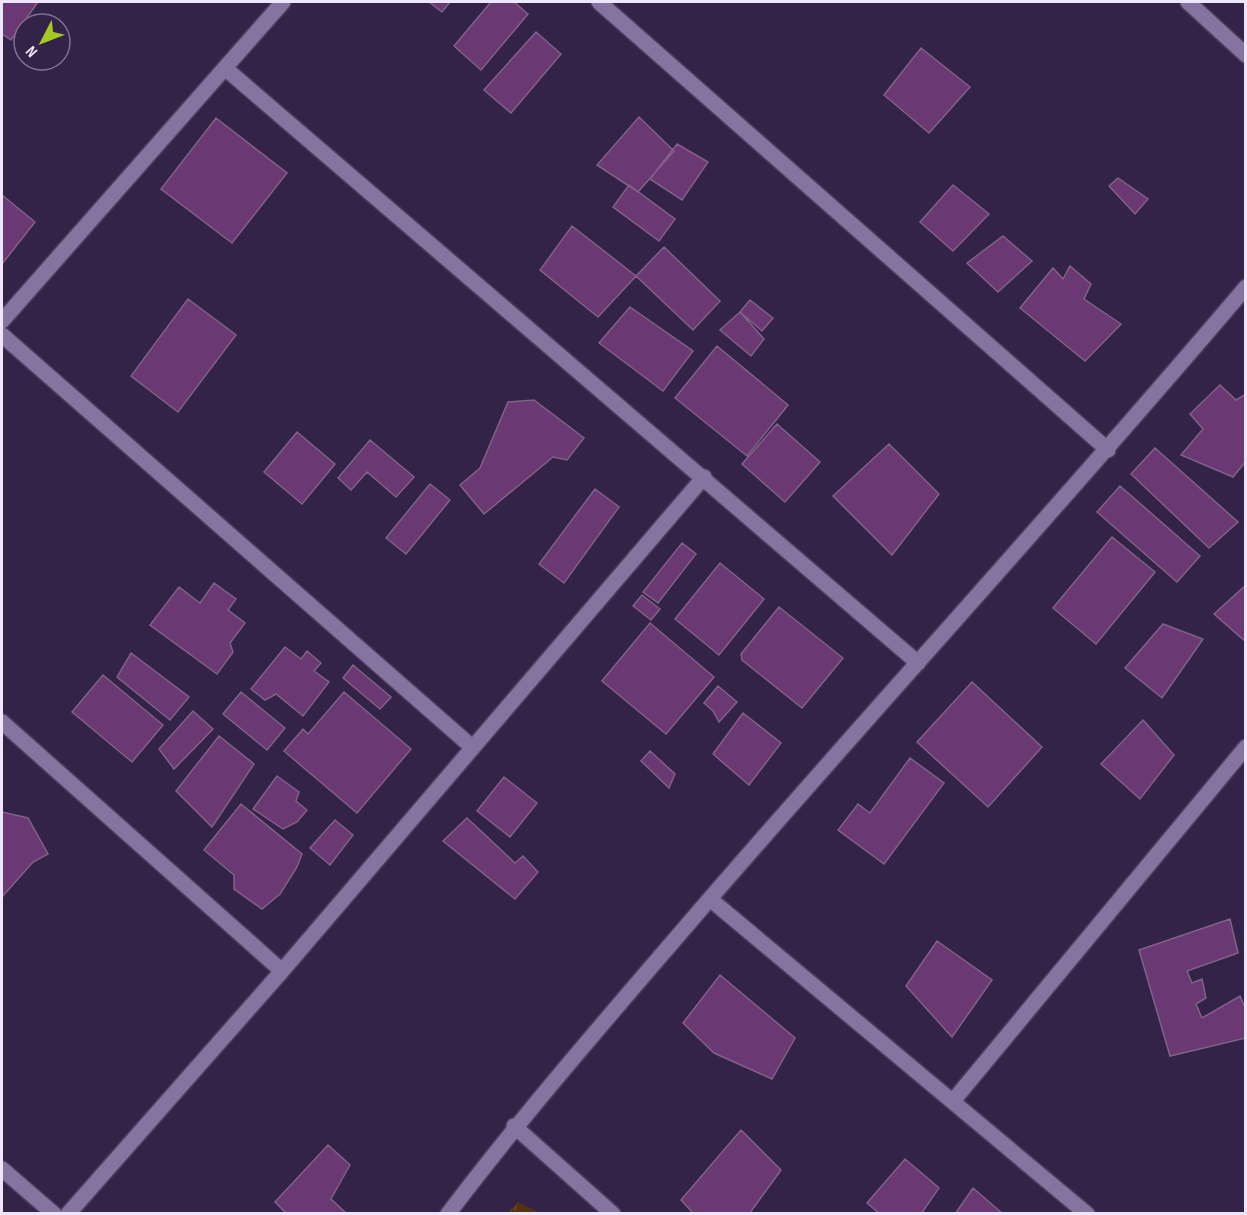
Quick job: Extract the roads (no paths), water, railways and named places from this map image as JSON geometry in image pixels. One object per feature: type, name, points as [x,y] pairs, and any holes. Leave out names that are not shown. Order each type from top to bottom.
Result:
[{"type":"street","points":[[2,321],[283,2]]},
{"type":"street","points":[[599,2],[1108,450]]},
{"type":"street","points":[[1188,2],[1245,55]]},
{"type":"street","points":[[226,69],[918,663]]},
{"type":"street","points":[[448,1214],[514,1126],[710,898],[1108,450],[1245,287]]},
{"type":"street","points":[[2,335],[472,747]]},
{"type":"street","points":[[68,1214],[282,971],[704,477]]},
{"type":"street","points":[[2,722],[282,971]]},
{"type":"street","points":[[953,1101],[1245,747]]},
{"type":"street","points":[[710,898],[1087,1214]]},
{"type":"street","points":[[514,1126],[612,1214]]},
{"type":"street","points":[[2,1169],[54,1214]]}]
